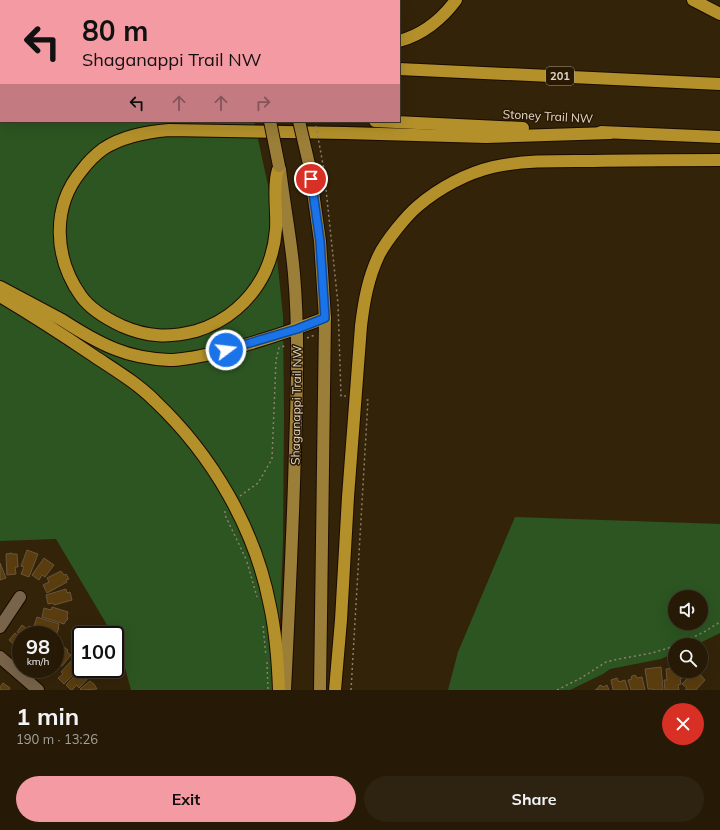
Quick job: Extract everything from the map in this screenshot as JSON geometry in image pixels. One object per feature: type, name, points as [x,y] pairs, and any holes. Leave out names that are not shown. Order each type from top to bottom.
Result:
[{"type":"highway","points":[[400,41],[422,31],[437,21],[450,9],[456,0]]},
{"type":"highway","points":[[693,0],[700,5],[720,14]]},
{"type":"highway","name":"201","points":[[400,69],[720,84]]},
{"type":"highway","name":"Stoney Trail NW","points":[[394,122],[720,137]]},
{"type":"highway","points":[[279,166],[276,180],[276,230],[269,262],[264,274],[251,295],[232,313],[204,328],[175,336],[158,336],[140,333],[107,320],[82,297],[66,267],[61,250],[60,224],[66,197],[74,179],[87,163],[103,149],[135,135],[153,131],[169,130],[330,132],[486,137],[610,133]]},
{"type":"highway","points":[[335,690],[361,326],[365,297],[372,272],[379,255],[391,236],[417,206],[433,194],[470,175],[492,167],[515,163],[720,160]]},
{"type":"highway","points":[[0,287],[48,312],[97,341],[115,349],[141,357],[169,360],[202,356],[237,348],[297,329],[325,318]]},
{"type":"highway","points":[[0,296],[26,311],[132,382],[154,400],[194,443],[216,474],[232,502],[252,546],[260,568],[270,605],[276,638],[279,690]]},
{"type":"main road","name":"Shaganappi Trail NW","points":[[270,122],[279,166],[294,274],[297,329],[294,500],[286,690]]},
{"type":"main road","points":[[298,122],[309,164],[320,241],[325,318],[320,690]]},
{"type":"street","points":[[0,626],[20,597]]},
{"type":"street","points":[[0,657],[38,690]]},
{"type":"path","points":[[315,122],[324,170]]},
{"type":"path","points":[[257,599],[246,558],[225,515],[225,504],[232,502],[258,483],[272,459],[276,360],[279,348],[325,332]]},
{"type":"path","points":[[262,620],[268,690]]},
{"type":"path","points":[[691,638],[720,622]]},
{"type":"path","points":[[557,690],[581,678],[606,662],[620,658],[652,653],[668,648]]},
{"type":"green space","points":[[0,122],[254,122],[271,199],[283,316],[283,543],[277,690],[131,690],[124,664],[124,626],[108,626],[56,539],[0,541]]},
{"type":"green space","points":[[515,517],[720,524],[720,633],[708,639],[668,638],[668,656],[661,659],[610,669],[570,690],[448,690],[458,652]]},
{"type":"building","points":[[27,550],[38,554],[29,577],[21,574],[24,567],[21,566]]},
{"type":"building","points":[[6,554],[17,554],[18,567],[15,567],[16,574],[7,575]]},
{"type":"building","points":[[44,558],[54,565],[45,577],[42,575],[39,580],[32,575]]},
{"type":"building","points":[[0,563],[6,578],[0,580]]},
{"type":"building","points":[[61,571],[64,575],[66,574],[69,579],[66,580],[67,582],[47,593],[43,585],[49,582],[47,578]]},
{"type":"building","points":[[66,589],[67,593],[70,592],[72,600],[54,605],[53,603],[48,604],[46,595]]},
{"type":"building","points":[[52,607],[68,612],[68,619],[64,624],[42,617],[44,608],[51,610]]},
{"type":"building","points":[[37,617],[59,624],[58,626],[34,626]]},
{"type":"building","points":[[64,647],[71,655],[64,664]]},
{"type":"building","points":[[72,660],[72,676],[64,684],[58,678],[64,678],[64,669]]},
{"type":"building","points":[[661,667],[663,690],[648,689],[645,669]]},
{"type":"building","points":[[666,669],[668,669],[668,678],[682,678],[680,679],[681,684],[678,685],[679,690],[665,690],[664,680],[667,680]]},
{"type":"building","points":[[635,675],[637,678],[642,677],[645,690],[631,690],[628,680],[632,679],[631,677]]},
{"type":"building","points":[[73,678],[88,678],[79,688],[77,685],[71,690],[66,685]]},
{"type":"building","points":[[617,678],[619,682],[625,680],[628,690],[613,690],[611,680]]},
{"type":"building","points":[[688,678],[703,678],[705,680],[696,690],[685,690],[687,688],[682,684]]},
{"type":"building","points":[[90,681],[97,689],[80,689]]},
{"type":"building","points":[[3,683],[10,688],[9,690],[0,690]]},
{"type":"building","points":[[601,685],[603,687],[607,685],[609,690],[595,690]]},
{"type":"route","points":[[226,350],[237,348],[297,329],[325,318],[320,241],[311,179]]}]
